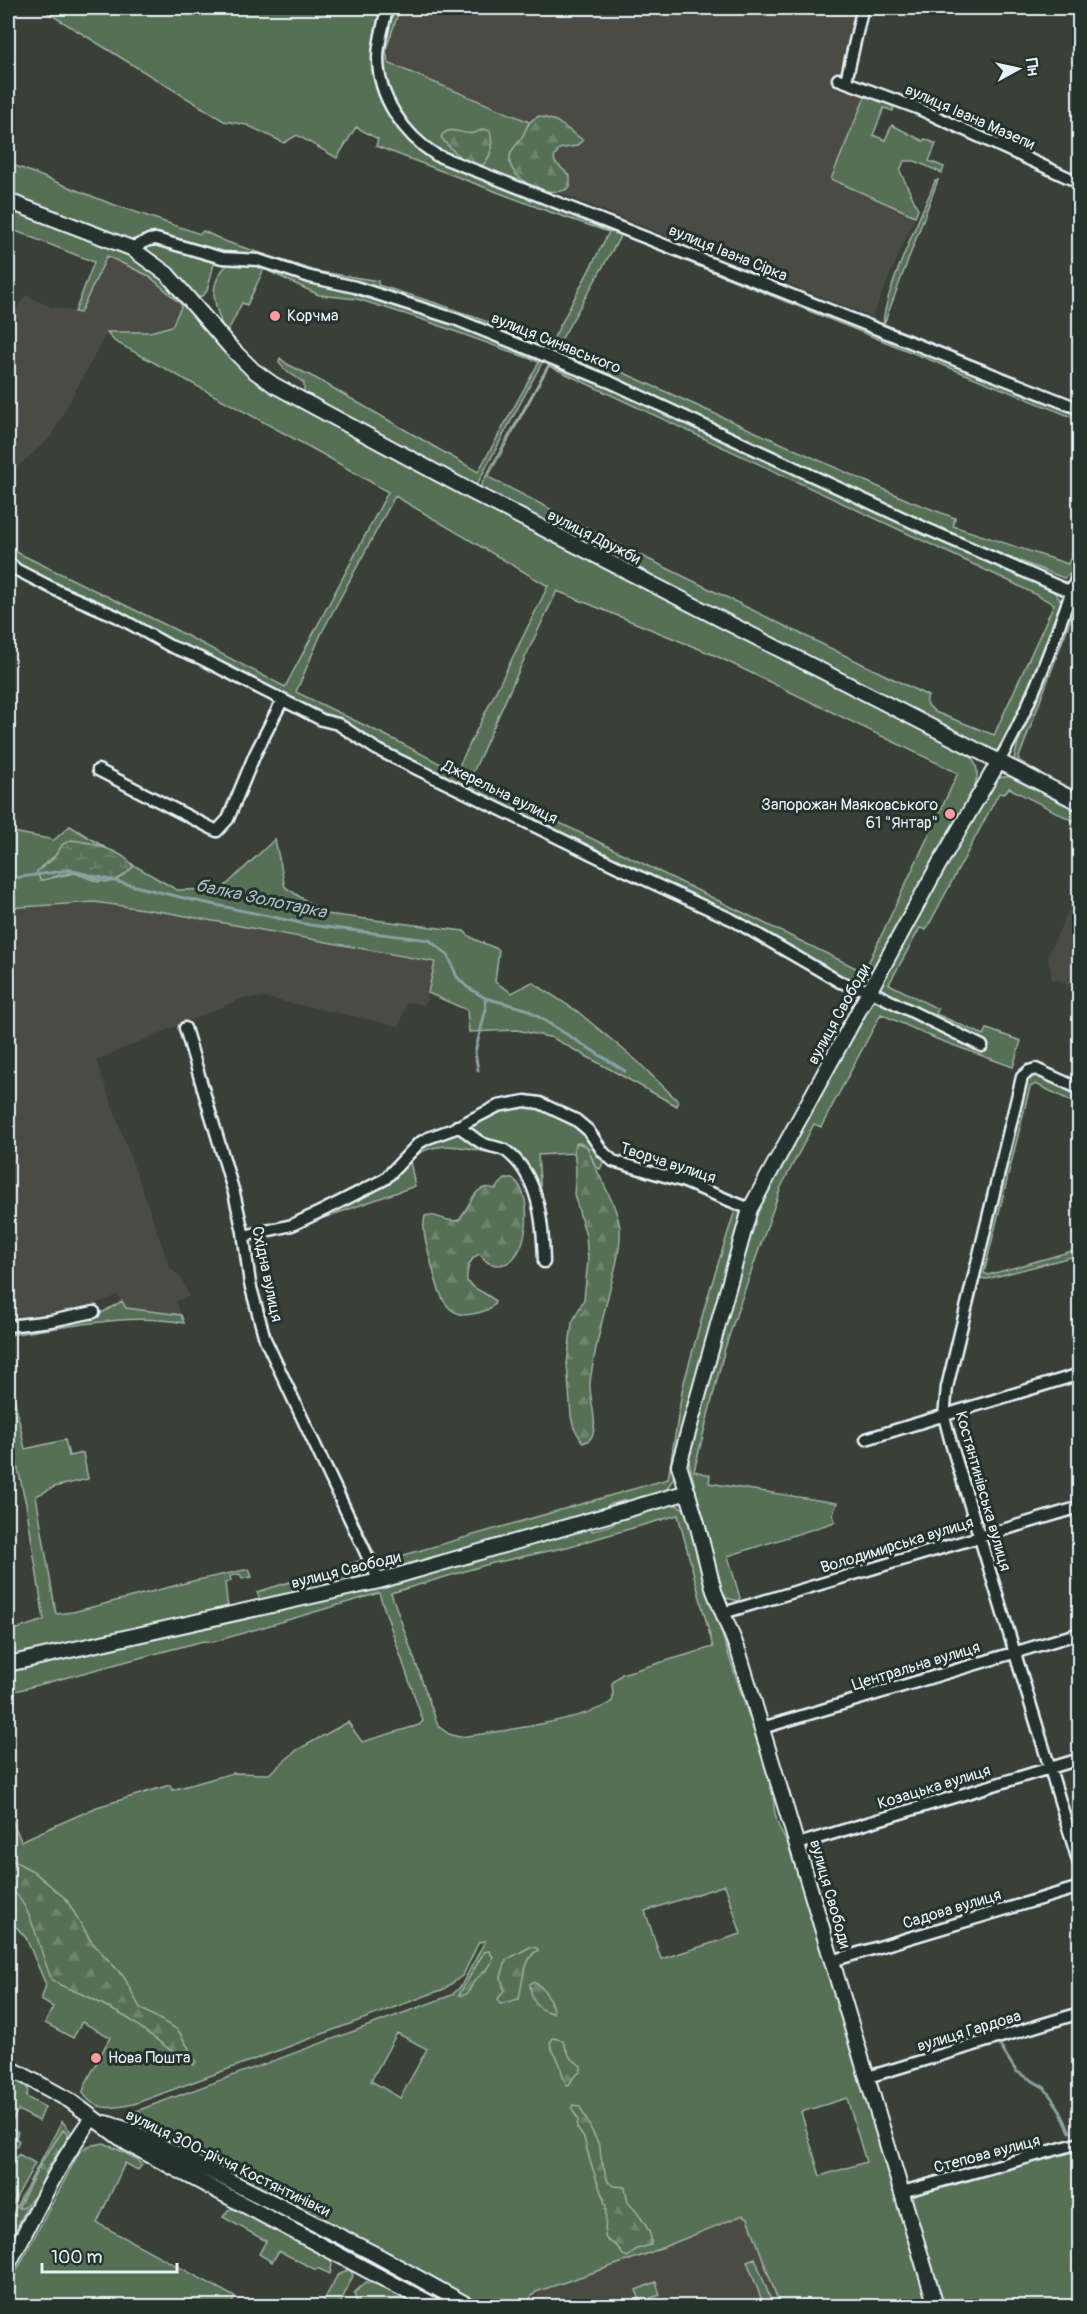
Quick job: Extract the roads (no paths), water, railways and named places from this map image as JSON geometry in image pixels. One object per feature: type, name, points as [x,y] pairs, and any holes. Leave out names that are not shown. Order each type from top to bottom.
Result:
[{"type":"street","name":"вулиця Івана Сірка","points":[[387,8],[378,61],[387,97],[397,116],[413,137],[436,155],[1080,408]]},
{"type":"street","name":"вулиця Івана Мазепи","points":[[861,15],[842,80],[917,108],[1080,183]]},
{"type":"street","points":[[8,201],[131,248]]},
{"type":"street","name":"вулиця Синявського","points":[[131,248],[156,239],[222,258],[258,260],[310,277],[355,287],[455,319],[610,382],[927,529],[1071,592]]},
{"type":"street","name":"вулиця Дружби","points":[[131,248],[167,274],[231,348],[253,370],[274,386],[483,498],[1080,803]]},
{"type":"street","name":"Джерельна вулиця","points":[[8,562],[17,570],[58,591],[116,615],[170,646],[200,658],[322,720],[338,724],[393,757],[618,867],[733,920],[840,982],[870,991],[982,1046]]},
{"type":"street","name":"вулиця Свободи","points":[[936,2307],[739,1653],[711,1581],[680,1465],[750,1209],[938,866],[1012,739],[1037,684],[1080,569]]},
{"type":"street","points":[[98,770],[217,831],[228,819],[255,754],[283,699]]},
{"type":"street","name":"Східна вулиця","points":[[184,1028],[231,1182],[244,1236],[250,1284],[265,1339],[379,1581]]},
{"type":"street","name":"Костянтинівська вулиця","points":[[1080,1089],[1036,1069],[1022,1077],[947,1387],[944,1416],[1080,1867]]},
{"type":"street","name":"Творча вулиця","points":[[244,1236],[292,1225],[377,1184],[390,1174],[419,1143],[507,1104],[525,1101],[540,1103],[576,1120],[588,1130],[603,1152],[613,1161],[682,1181],[750,1209]]},
{"type":"street","points":[[457,1126],[480,1142],[506,1151],[523,1169],[537,1201],[544,1262]]},
{"type":"street","points":[[8,1326],[51,1321],[94,1312]]},
{"type":"street","points":[[866,1439],[1080,1374]]},
{"type":"street","name":"вулиця Свободи","points":[[8,1664],[379,1581],[688,1492]]},
{"type":"street","name":"Володимирська вулиця","points":[[723,1613],[1080,1507]]},
{"type":"street","name":"Центральна вулиця","points":[[762,1728],[1080,1633]]},
{"type":"street","name":"Козацька вулиця","points":[[798,1844],[1080,1759]]},
{"type":"street","name":"Садова вулиця","points":[[832,1961],[1080,1887]]},
{"type":"street","name":"вулиця Гардова","points":[[868,2077],[1080,2013]]},
{"type":"street","points":[[8,2067],[69,2100],[92,2118],[79,2136],[8,2265]]},
{"type":"street","name":"вулиця 300-річчя Костянтинівки","points":[[92,2118],[131,2131],[373,2253],[469,2307]]},
{"type":"street","name":"вулиця 300-річчя Костянтинівки","points":[[92,2118],[134,2147],[435,2307]]},
{"type":"street","name":"Степова вулиця","points":[[902,2192],[1080,2143]]},
{"type":"street","points":[[361,2268],[373,2253]]},
{"type":"waterway","name":"балка Золотарка","points":[[8,879],[69,870],[310,925],[429,940],[448,955],[457,977],[467,987],[485,998],[526,1009],[625,1071]]},
{"type":"waterway","name":"балка Золотарка","points":[[478,1070],[475,1052],[486,1009],[485,998]]},
{"type":"waterway","points":[[999,2044],[1016,2071],[1045,2088]]},
{"type":"waterway","points":[[1046,2090],[1058,2107],[1070,2132]]},
{"type":"place","name":"Корчма","points":[[275,316]]},
{"type":"place","name":"Запорожан Маяковського 61 \"Янтар\"","points":[[950,814]]},
{"type":"place","name":"Нова Пошта","points":[[96,2058]]}]
